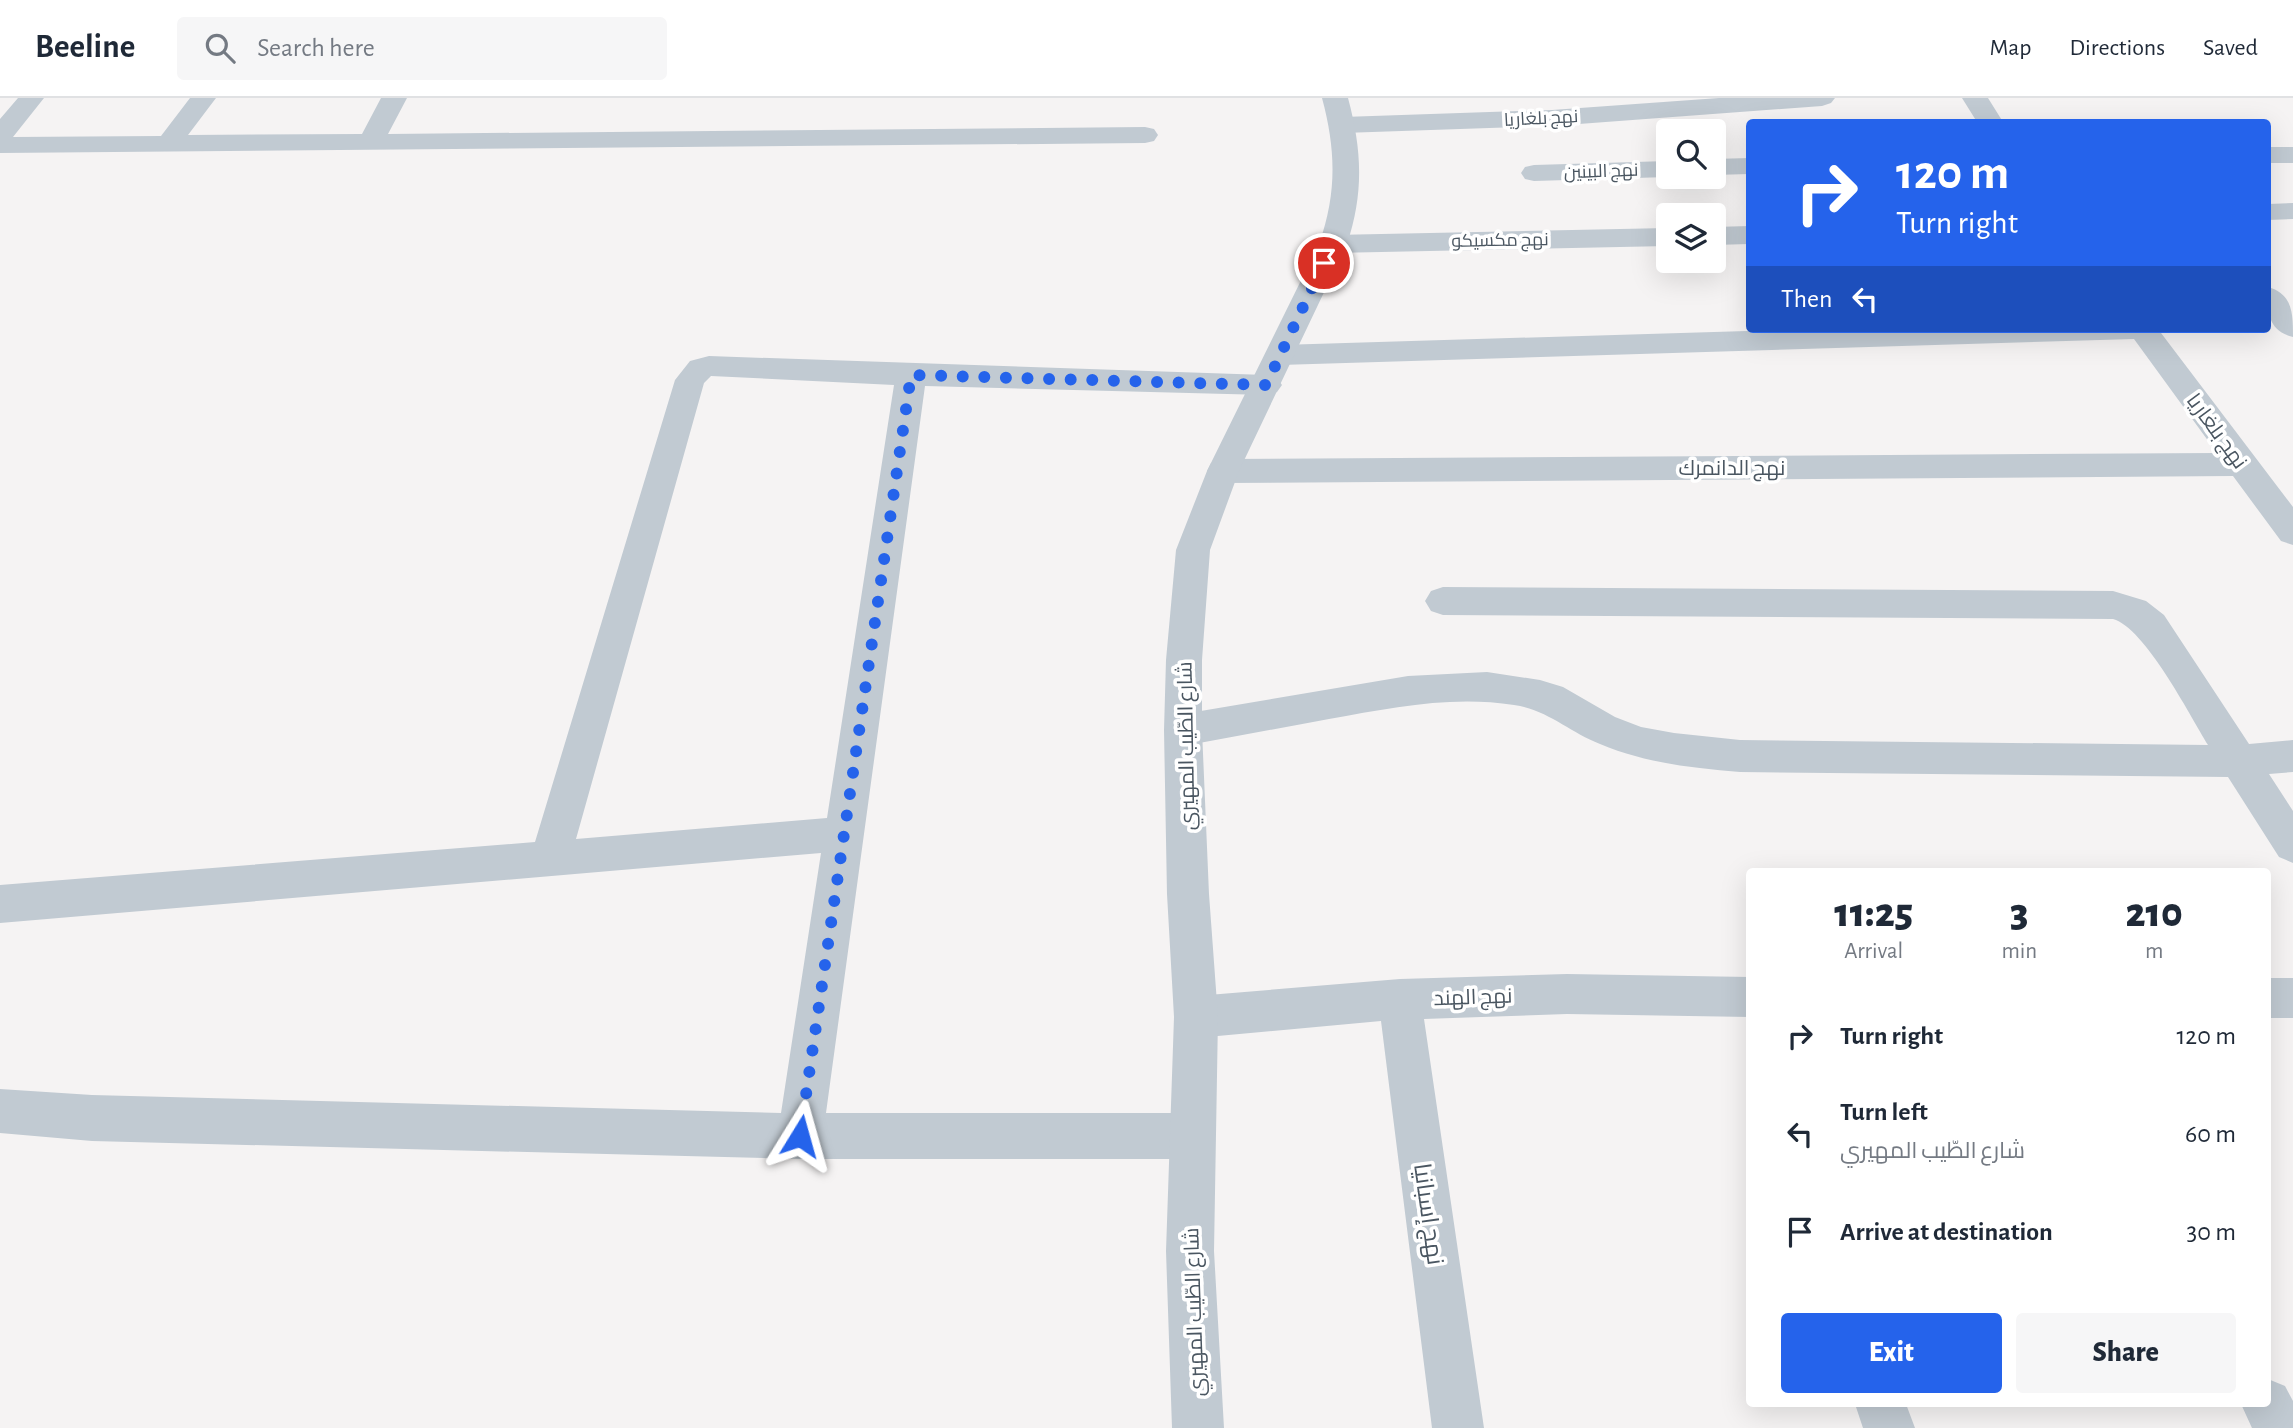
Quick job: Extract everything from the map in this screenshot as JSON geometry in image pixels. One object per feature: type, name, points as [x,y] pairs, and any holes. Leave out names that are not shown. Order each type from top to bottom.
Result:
[{"type":"street","points":[[0,136],[31,98]]},
{"type":"street","points":[[169,143],[203,98]]},
{"type":"street","points":[[370,143],[394,98]]},
{"type":"street","name":"نهج بلغاريا","points":[[1339,111],[1549,108],[1822,98]]},
{"type":"street","points":[[1975,98],[1988,119]]},
{"type":"street","name":"شارع الطّيب المهيري","points":[[1198,1428],[1190,1251],[1196,1017],[1188,894],[1183,730],[1184,660],[1193,550],[1223,471],[1333,244],[1345,213],[1349,160],[1339,111]]},
{"type":"street","points":[[0,145],[1145,135]]},
{"type":"street","points":[[2271,155],[2293,155]]},
{"type":"street","points":[[1726,167],[1746,166]]},
{"type":"street","name":"نهج البينين","points":[[1534,173],[1656,169]]},
{"type":"street","points":[[2271,212],[2293,211]]},
{"type":"street","points":[[1726,236],[1746,235]]},
{"type":"street","name":"نهج مكسيكو","points":[[1333,244],[1656,237]]},
{"type":"street","points":[[550,858],[690,380],[694,374],[709,366],[911,375],[1273,370],[2056,333]]},
{"type":"street","name":"نهج بلغاريا","points":[[2144,333],[2293,532]]},
{"type":"street","points":[[800,1136],[911,375]]},
{"type":"street","name":"نهج الدانمرك","points":[[1223,471],[2240,464]]},
{"type":"street","points":[[1443,601],[2113,605],[2133,611],[2151,625],[2293,845]]},
{"type":"street","points":[[1183,730],[1421,687],[1500,688],[1541,695],[1575,710],[1607,731],[1635,742],[1690,752],[1740,756],[2239,761],[2293,756]]},
{"type":"street","points":[[0,904],[845,834]]},
{"type":"street","name":"نهج الهند","points":[[1196,1017],[1400,999],[1567,994],[1746,999]]},
{"type":"street","points":[[2271,998],[2293,998]]},
{"type":"street","name":"نهج إسبانيا","points":[[1400,999],[1458,1428]]},
{"type":"street","points":[[0,1111],[92,1118],[800,1136],[1192,1136]]},
{"type":"street","points":[[1882,1407],[1889,1428]]},
{"type":"street","points":[[2268,1407],[2279,1428]]},
{"type":"route","points":[[800,1136],[911,375],[1266,385],[1324,263]]}]
